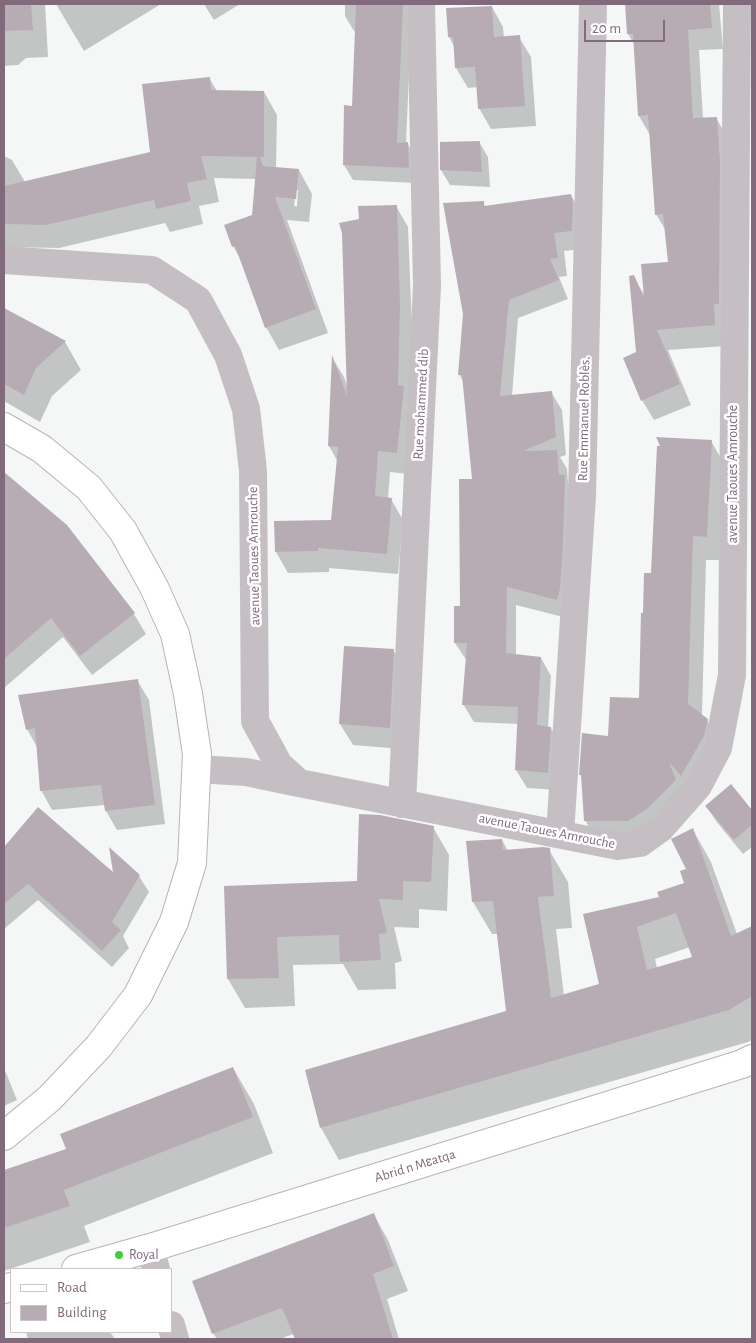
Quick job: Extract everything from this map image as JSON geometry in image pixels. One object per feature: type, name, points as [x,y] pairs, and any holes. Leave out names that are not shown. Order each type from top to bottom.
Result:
[{"type":"main road","points":[[4,427],[42,449],[89,488],[123,531],[154,587],[175,634],[188,694],[196,754],[192,863],[174,922],[138,995],[99,1046],[56,1092],[4,1136]]},
{"type":"main road","name":"Abrid n Mɛatqa","points":[[84,1268],[153,1259],[742,1064],[752,1059]]},
{"type":"street","name":"Rue mohammed dib","points":[[402,804],[427,285],[421,4]]},
{"type":"street","name":"Rue Emmanuel Roblès.","points":[[560,834],[582,496],[593,4]]},
{"type":"street","name":"avenue Taoues Amrouche","points":[[4,260],[152,270],[198,300],[228,355],[246,409],[253,471],[255,721],[279,765],[299,783],[618,846],[640,843],[662,828],[698,786],[718,748],[732,675],[736,4]]},
{"type":"street","points":[[196,769],[246,772],[299,783]]},
{"type":"building","points":[[4,4],[31,4],[33,30],[4,31]]},
{"type":"building","points":[[356,4],[403,4],[397,143],[408,142],[409,168],[343,165],[344,105],[352,106]]},
{"type":"building","points":[[625,4],[710,4],[712,28],[688,30],[693,118],[717,117],[720,161],[719,304],[714,304],[715,325],[657,330],[680,384],[641,401],[623,358],[636,352],[629,276],[634,275],[644,298],[641,264],[668,262],[663,214],[655,215],[648,115],[638,116],[633,34],[627,34]]},
{"type":"building","points":[[492,6],[494,37],[520,35],[525,106],[478,109],[475,67],[455,68],[453,37],[448,37],[446,8]]},
{"type":"building","points":[[210,77],[211,90],[264,91],[264,157],[260,157],[263,166],[299,169],[296,199],[275,197],[316,309],[265,328],[235,246],[232,247],[224,225],[252,215],[257,157],[201,156],[207,179],[187,183],[191,201],[156,209],[154,200],[46,225],[4,224],[4,186],[150,152],[142,84]]},
{"type":"building","points":[[480,141],[482,172],[440,170],[440,142]]},
{"type":"building","points":[[571,194],[573,204],[572,231],[554,233],[558,258],[550,259],[559,280],[509,300],[500,396],[552,391],[556,437],[523,451],[557,450],[559,475],[565,475],[563,545],[560,589],[557,600],[507,587],[506,653],[541,657],[537,725],[551,727],[548,773],[515,770],[518,707],[462,705],[467,643],[454,643],[454,606],[460,606],[459,479],[472,479],[462,375],[458,375],[463,314],[443,203],[484,201],[484,206]]},
{"type":"building","points":[[397,205],[400,305],[398,385],[404,386],[397,453],[378,451],[375,496],[392,498],[387,554],[318,548],[318,551],[275,552],[274,521],[331,520],[338,447],[328,446],[332,355],[347,396],[342,233],[339,223],[359,219],[358,206]]},
{"type":"building","points":[[4,308],[66,341],[36,368],[24,395],[4,384]]},
{"type":"building","points":[[656,437],[712,440],[707,537],[693,536],[688,704],[708,719],[704,736],[681,776],[669,762],[676,780],[647,809],[628,821],[584,821],[581,775],[579,775],[582,733],[608,736],[610,697],[639,698],[644,573],[651,573],[657,446],[660,446]]},
{"type":"building","points":[[4,472],[67,525],[135,613],[80,656],[51,618],[4,659]]},
{"type":"building","points":[[344,646],[394,649],[390,728],[339,724]]},
{"type":"building","points":[[138,679],[155,805],[105,811],[101,785],[40,791],[35,728],[26,730],[18,695]]},
{"type":"building","points":[[731,784],[752,810],[752,825],[734,840],[705,806]]},
{"type":"building","points":[[38,807],[113,872],[109,847],[140,875],[112,922],[121,930],[102,951],[28,884],[4,904],[4,847]]},
{"type":"building","points":[[359,814],[380,815],[434,826],[431,882],[403,881],[403,900],[379,899],[387,933],[379,934],[381,960],[340,962],[339,935],[277,937],[279,978],[227,979],[224,886],[357,881]]},
{"type":"building","points":[[693,828],[731,936],[752,926],[752,996],[729,1010],[320,1128],[305,1070],[506,1011],[493,901],[472,902],[466,841],[502,839],[503,850],[550,848],[554,896],[538,897],[551,998],[599,984],[583,914],[659,897],[657,892],[684,883],[680,871],[686,869],[671,839]],"holes":[[[676,913],[692,957],[647,970],[637,927]]]},
{"type":"building","points":[[233,1067],[253,1117],[64,1190],[70,1206],[4,1228],[4,1170],[66,1149],[60,1134]]},
{"type":"building","points":[[374,1213],[394,1266],[373,1274],[393,1339],[295,1339],[282,1308],[212,1334],[192,1281]]},
{"type":"place","name":"Royal","points":[[119,1255]]}]
